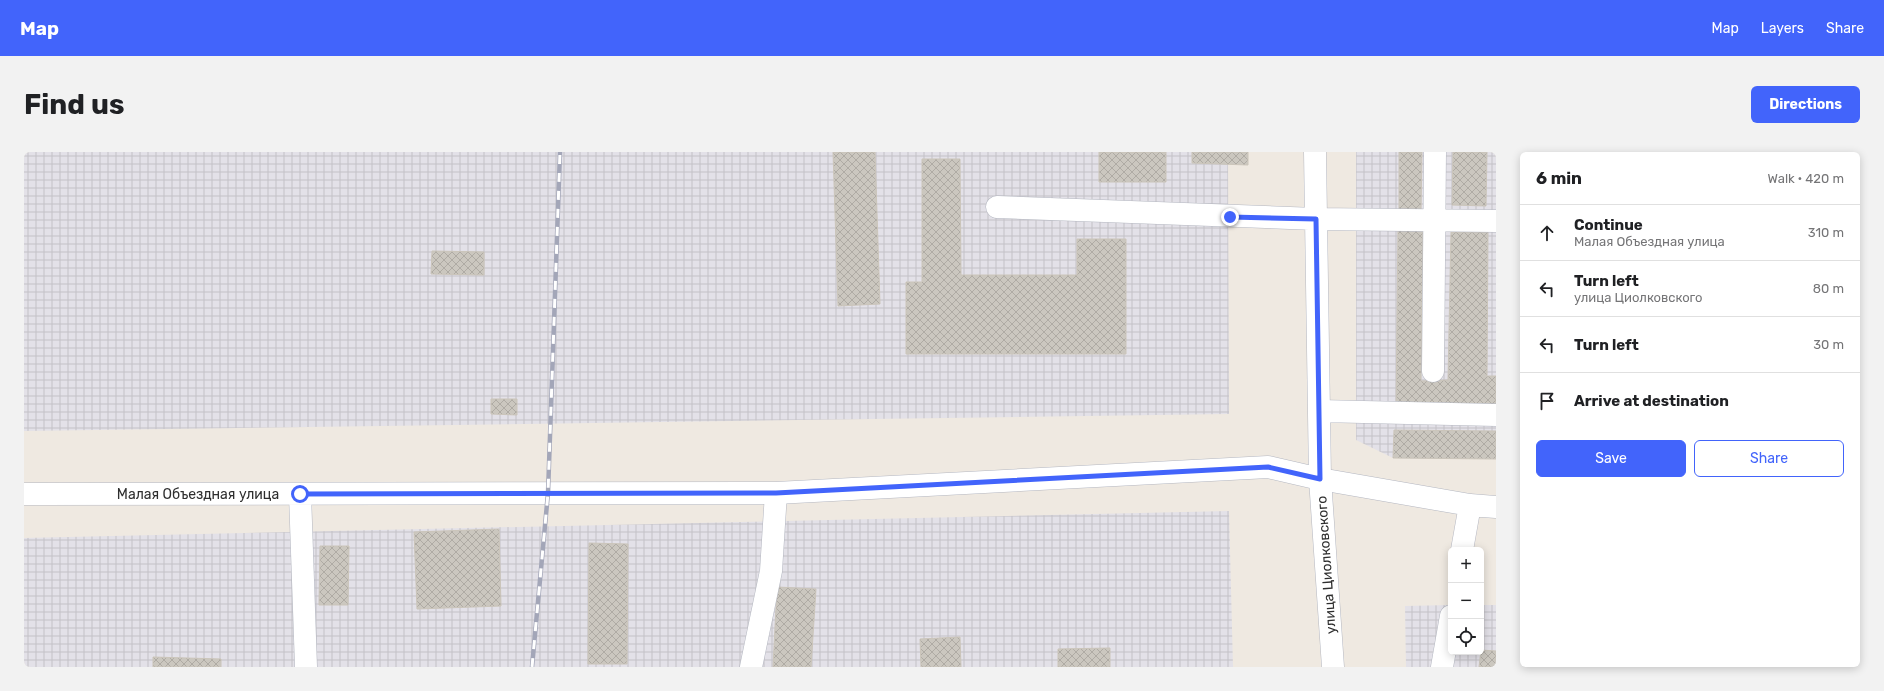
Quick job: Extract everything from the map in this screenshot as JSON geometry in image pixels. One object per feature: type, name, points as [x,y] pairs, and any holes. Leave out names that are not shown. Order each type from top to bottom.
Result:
[{"type":"street","name":"улица Циолковского","points":[[1315,152],[1320,479],[1333,667]]},
{"type":"street","points":[[1433,371],[1435,152]]},
{"type":"street","points":[[996,208],[1316,219],[1496,221]]},
{"type":"street","points":[[1320,411],[1496,415]]},
{"type":"street","name":"Малая Объездная улица","points":[[24,494],[776,493],[1268,467],[1320,479],[1470,505],[1496,507]]},
{"type":"street","points":[[751,667],[771,571],[776,493]]},
{"type":"street","points":[[300,494],[306,667]]},
{"type":"street","points":[[1463,547],[1470,505]]},
{"type":"street","points":[[1442,667],[1450,619]]},
{"type":"shaded area","points":[[24,152],[1228,152],[1229,414],[24,431]]},
{"type":"shaded area","points":[[1356,152],[1496,152],[1496,459],[1393,458],[1356,440]]},
{"type":"shaded area","points":[[1229,511],[1233,667],[24,667],[24,538]]},
{"type":"shaded area","points":[[1448,605],[1448,655],[1484,655],[1484,605],[1496,605],[1496,667],[1406,667],[1405,606]]},
{"type":"building","points":[[833,152],[875,152],[880,304],[838,306]]},
{"type":"building","points":[[1099,152],[1166,152],[1166,182],[1099,182]]},
{"type":"building","points":[[1192,152],[1248,152],[1248,165],[1192,163]]},
{"type":"building","points":[[1399,152],[1422,152],[1421,211],[1399,211]]},
{"type":"building","points":[[1453,152],[1487,152],[1486,206],[1452,205]]},
{"type":"building","points":[[922,159],[960,159],[961,275],[1077,275],[1077,239],[1126,239],[1126,354],[906,354],[906,282],[922,282]]},
{"type":"building","points":[[1398,226],[1423,227],[1421,381],[1448,380],[1451,232],[1488,232],[1487,376],[1496,376],[1496,411],[1396,410]]},
{"type":"building","points":[[432,251],[484,252],[484,275],[431,274]]},
{"type":"building","points":[[491,399],[517,399],[517,415],[491,414]]},
{"type":"building","points":[[1394,430],[1496,431],[1496,459],[1393,458]]},
{"type":"building","points":[[499,529],[501,606],[417,609],[414,532]]},
{"type":"building","points":[[589,543],[628,544],[627,664],[588,664]]},
{"type":"building","points":[[320,546],[349,546],[348,605],[319,605]]},
{"type":"building","points":[[777,587],[816,589],[811,667],[773,667]]},
{"type":"building","points":[[960,637],[961,667],[921,667],[920,639]]},
{"type":"building","points":[[1110,648],[1110,667],[1058,667],[1058,649]]},
{"type":"building","points":[[1484,650],[1496,651],[1496,667],[1479,667],[1480,655],[1484,655]]},
{"type":"building","points":[[153,657],[221,659],[221,667],[153,667]]},
{"type":"railway","points":[[532,667],[548,493],[560,152]]},
{"type":"route","points":[[300,494],[776,493],[1268,467],[1320,479],[1316,219],[1230,217]]}]
